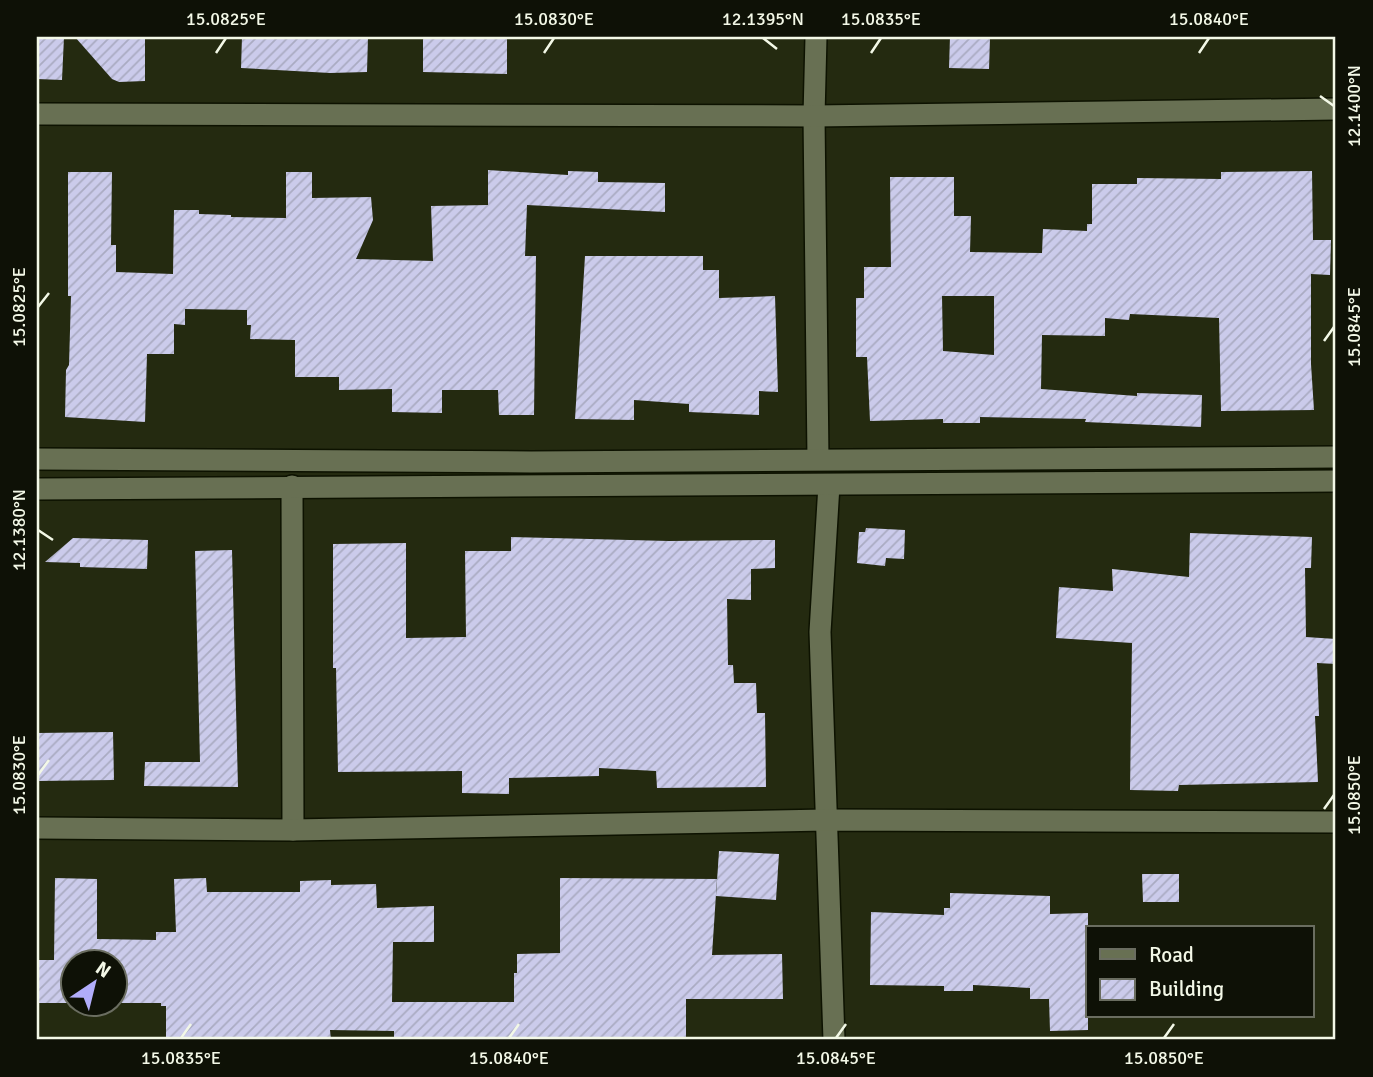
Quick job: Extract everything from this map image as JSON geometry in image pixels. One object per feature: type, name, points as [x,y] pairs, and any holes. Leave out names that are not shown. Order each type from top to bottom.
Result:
[{"type":"street","points":[[816,37],[814,116],[818,459]]},
{"type":"street","points":[[37,114],[814,116],[1336,109]]},
{"type":"street","points":[[37,458],[518,462],[1336,457]]},
{"type":"street","points":[[37,489],[1336,481]]},
{"type":"street","points":[[829,485],[820,632],[834,1040]]},
{"type":"street","points":[[292,486],[293,831]]},
{"type":"street","points":[[37,828],[293,831],[826,820],[1336,822]]},
{"type":"building","points":[[37,37],[64,37],[62,80],[37,79]]},
{"type":"building","points":[[75,37],[145,37],[145,81],[119,82],[112,79]]},
{"type":"building","points":[[242,37],[368,37],[367,72],[330,73],[241,68]]},
{"type":"building","points":[[423,37],[507,37],[507,74],[423,72]]},
{"type":"building","points":[[950,37],[990,37],[989,69],[949,68]]},
{"type":"building","points":[[488,170],[568,175],[568,171],[598,172],[598,182],[665,183],[665,212],[527,205],[525,256],[536,256],[534,415],[499,415],[498,390],[442,390],[442,413],[392,412],[392,389],[339,390],[339,377],[295,377],[295,340],[250,339],[251,325],[247,325],[247,310],[185,309],[185,325],[174,324],[174,354],[147,354],[145,422],[65,417],[71,296],[68,296],[68,172],[112,172],[111,245],[116,245],[116,272],[173,274],[174,210],[199,210],[199,214],[231,217],[286,218],[286,172],[312,172],[312,198],[371,197],[373,220],[356,259],[433,261],[431,206],[488,205]]},
{"type":"building","points":[[1312,171],[1313,240],[1331,240],[1330,275],[1311,274],[1314,410],[1221,411],[1219,318],[1130,314],[1129,320],[1105,318],[1105,336],[1042,335],[1041,389],[1137,396],[1137,393],[1202,395],[1201,427],[1085,422],[1086,419],[980,417],[980,423],[943,423],[943,419],[870,421],[867,357],[856,357],[856,298],[864,298],[864,267],[891,267],[890,177],[954,177],[954,216],[971,216],[970,252],[1042,253],[1043,229],[1087,231],[1087,224],[1092,224],[1092,184],[1137,184],[1137,178],[1221,179],[1221,172]],"holes":[[[942,296],[994,296],[994,355],[943,351]]]},
{"type":"building","points":[[585,256],[703,256],[703,270],[719,270],[719,298],[775,296],[778,392],[759,391],[759,415],[689,412],[689,404],[634,400],[634,420],[575,419]]},
{"type":"building","points":[[866,528],[905,530],[904,559],[886,558],[885,566],[857,563],[859,532],[865,532]]},
{"type":"building","points":[[1190,533],[1312,537],[1311,568],[1305,568],[1306,637],[1336,639],[1336,664],[1317,663],[1319,716],[1315,716],[1318,782],[1179,785],[1178,791],[1130,790],[1132,643],[1056,638],[1059,587],[1113,591],[1112,569],[1189,577]]},
{"type":"building","points":[[511,537],[669,541],[775,540],[775,568],[751,569],[751,600],[727,599],[728,665],[733,665],[734,683],[756,683],[757,713],[765,713],[766,787],[657,788],[656,771],[599,768],[599,776],[509,778],[509,794],[462,793],[462,771],[338,772],[336,668],[333,668],[333,544],[406,543],[406,638],[466,637],[465,551],[511,551]]},
{"type":"building","points":[[73,538],[148,540],[147,569],[80,567],[80,563],[45,562]]},
{"type":"building","points":[[232,550],[238,787],[144,786],[145,762],[200,762],[195,551]]},
{"type":"building","points":[[113,732],[114,780],[37,781],[37,733]]},
{"type":"building","points":[[719,851],[779,854],[776,900],[716,896]]},
{"type":"building","points":[[1142,874],[1179,874],[1179,902],[1143,902]]},
{"type":"building","points":[[55,878],[97,879],[97,939],[156,940],[156,932],[176,932],[174,879],[206,878],[207,892],[300,892],[300,881],[331,880],[331,885],[376,884],[377,908],[434,906],[434,942],[393,942],[392,1002],[514,1002],[517,954],[560,953],[560,878],[717,879],[712,955],[782,954],[783,999],[686,999],[686,1040],[394,1040],[394,1031],[330,1030],[331,1040],[166,1040],[166,1006],[161,1006],[161,1003],[130,1003],[130,948],[60,948],[60,1003],[37,1003],[37,960],[54,960]]},
{"type":"building","points":[[950,893],[1050,896],[1050,914],[1088,913],[1088,1030],[1050,1031],[1049,999],[1030,999],[1030,988],[973,985],[973,991],[944,991],[944,986],[870,985],[871,912],[944,915],[944,908],[950,908]]}]
